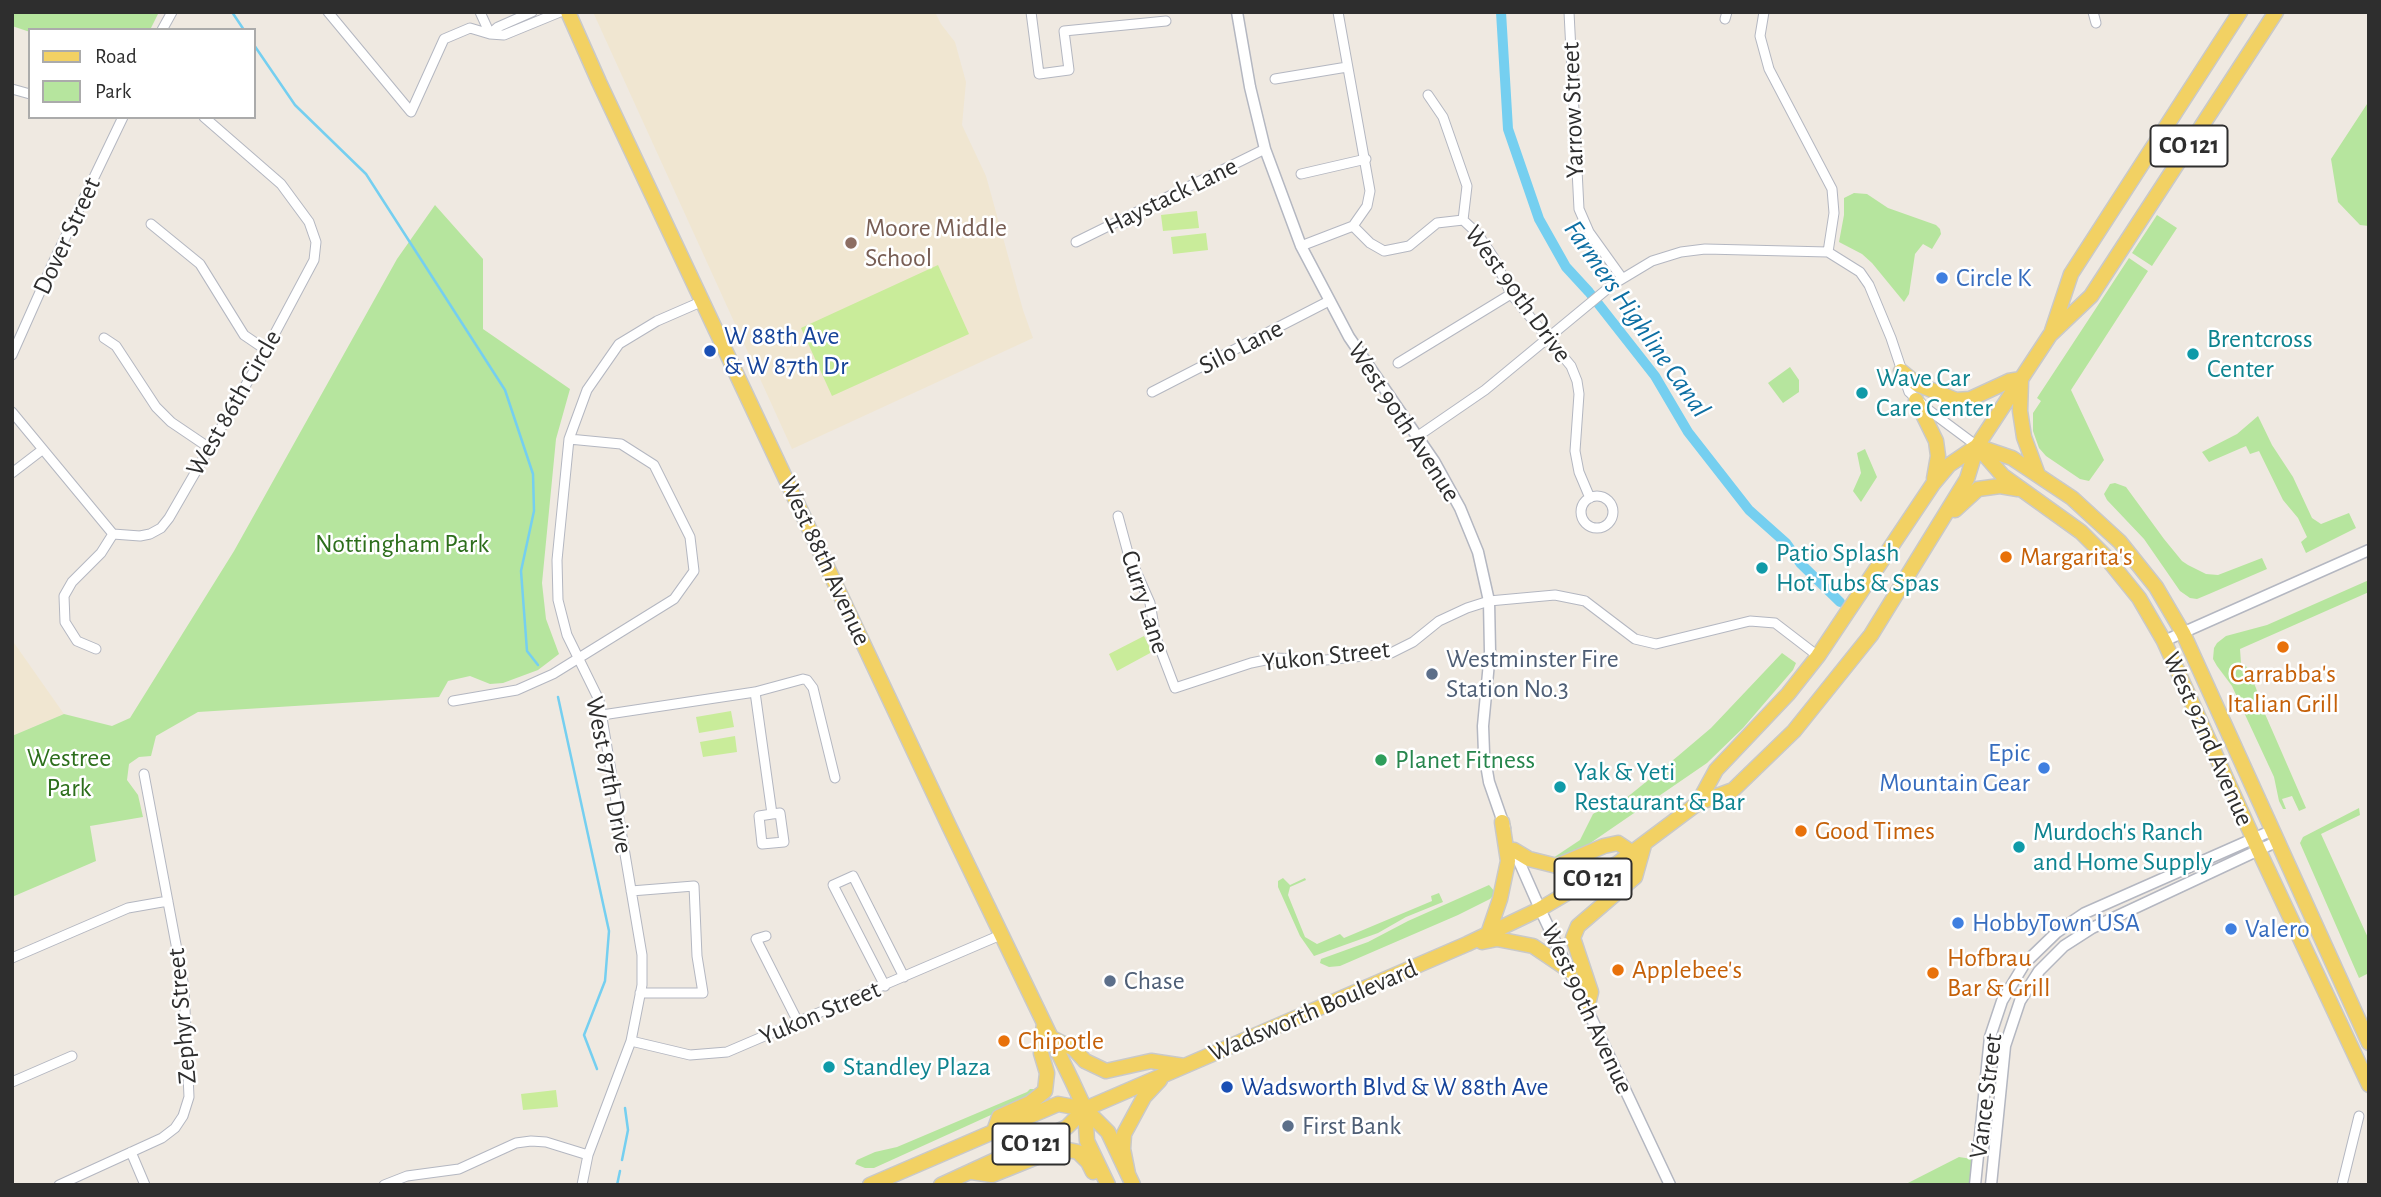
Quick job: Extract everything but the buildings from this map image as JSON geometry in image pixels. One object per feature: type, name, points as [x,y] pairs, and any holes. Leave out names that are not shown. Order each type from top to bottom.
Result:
[{"type":"main road","name":"West 88th Avenue","points":[[568,12],[1085,1110],[1108,1132],[1130,1179]]},
{"type":"main road","name":"CO 121","points":[[2050,335],[2071,274],[2240,12]]},
{"type":"main road","name":"CO 121","points":[[1539,909],[1595,878],[1698,803],[1733,790],[1794,731],[1871,635],[1938,529],[1967,479],[1978,446],[2021,379],[2050,335],[2091,296],[2276,12]]},
{"type":"main road","points":[[1901,371],[1917,384],[1955,400],[1970,399],[2021,379],[2020,411],[2024,437],[2038,475]]},
{"type":"main road","points":[[1916,400],[1936,441],[1938,456],[1933,484]]},
{"type":"main road","name":"CO 121","points":[[1698,803],[1716,770],[1788,694],[1818,656],[1933,484],[1948,465],[1978,446]]},
{"type":"main road","name":"West 92nd Avenue","points":[[1978,446],[2012,458],[2081,505],[2120,542],[2156,587],[2183,633],[2369,1043]]},
{"type":"main road","name":"West 92nd Avenue","points":[[1978,446],[1995,469],[2081,532],[2105,556],[2139,598],[2164,642],[2369,1084]]},
{"type":"main road","points":[[1938,529],[1962,502],[1978,489],[2000,486],[2024,491]]},
{"type":"main road","points":[[1488,934],[1500,899],[1508,861],[1503,822]]},
{"type":"main road","points":[[1514,850],[1529,859],[1557,866],[1604,846],[1618,843],[1638,849],[1635,877],[1578,926],[1573,938],[1591,992],[1587,1008]]},
{"type":"main road","name":"Wadsworth Boulevard","points":[[941,1185],[1067,1128],[1085,1110],[1467,944],[1539,909]]},
{"type":"main road","points":[[1467,944],[1497,939],[1526,944],[1546,953],[1570,971]]},
{"type":"main road","points":[[994,1131],[999,1117],[1030,1103],[1045,1091],[1047,1073],[1041,1053],[1047,1030],[1074,1049],[1085,1061],[1106,1071],[1152,1061],[1185,1066]]},
{"type":"main road","points":[[1130,1179],[1124,1149],[1126,1129],[1144,1097],[1166,1074]]},
{"type":"main road","name":"Wadsworth Boulevard","points":[[870,1185],[1058,1104],[1085,1110]]},
{"type":"main road","name":"West 88th Avenue","points":[[1085,1110],[1087,1141],[1108,1185]]},
{"type":"main road","points":[[972,1172],[992,1175],[1059,1147],[1078,1152],[1088,1162],[1100,1185]]},
{"type":"street","points":[[163,28],[172,12]]},
{"type":"street","points":[[328,12],[411,112],[444,39],[470,28],[504,35],[559,12]]},
{"type":"street","points":[[480,12],[490,34]]},
{"type":"street","points":[[490,34],[498,27],[532,12]]},
{"type":"street","points":[[1031,12],[1039,74],[1069,70],[1064,32],[1166,22]]},
{"type":"street","name":"West 90th Avenue","points":[[1237,12],[1250,87],[1265,149],[1301,246],[1328,301],[1364,362],[1418,436],[1447,482],[1470,531],[1484,573],[1489,601],[1490,652],[1483,726],[1489,782],[1539,909],[1670,1185]]},
{"type":"street","points":[[1301,246],[1353,226],[1367,206],[1370,191],[1338,12]]},
{"type":"street","name":"Yarrow Street","points":[[1569,12],[1579,209],[1589,233],[1622,278]]},
{"type":"street","points":[[1418,436],[1485,390],[1586,304],[1622,278],[1652,261],[1694,250],[1828,252],[1834,213],[1832,189],[1769,69],[1760,36],[1764,12]]},
{"type":"street","points":[[2093,12],[2096,23]]},
{"type":"street","points":[[1275,79],[1347,67]]},
{"type":"street","name":"West 90th Drive","points":[[1428,95],[1443,117],[1467,187],[1463,220],[1489,250],[1511,294],[1571,366],[1579,394],[1575,451],[1579,472],[1590,498]]},
{"type":"street","name":"Dover Street","points":[[12,355],[122,119]]},
{"type":"street","name":"West 86th Circle","points":[[113,534],[140,536],[161,528],[169,518],[266,350],[314,260],[316,242],[309,222],[281,184],[206,119]]},
{"type":"street","name":"Haystack Lane","points":[[1076,242],[1265,149]]},
{"type":"street","points":[[1301,174],[1366,159]]},
{"type":"street","points":[[1353,226],[1370,243],[1384,251],[1409,246],[1437,223],[1463,220]]},
{"type":"street","points":[[151,224],[200,264],[244,335],[266,350]]},
{"type":"street","name":"West 92nd Avenue","points":[[1828,252],[1860,272],[1869,285],[1909,392],[1978,446]]},
{"type":"street","points":[[1398,363],[1511,294]]},
{"type":"street","name":"West 87th Drive","points":[[582,1185],[588,1154],[631,1041],[640,993],[642,955],[599,700],[567,635],[558,600],[557,560],[569,439],[587,390],[619,344],[657,321],[703,301]]},
{"type":"street","name":"Silo Lane","points":[[1152,392],[1328,301]]},
{"type":"street","points":[[104,338],[116,346],[156,407],[172,422],[208,447]]},
{"type":"street","points":[[12,412],[113,534],[101,553],[72,582],[64,596],[65,622],[77,641],[96,649]]},
{"type":"street","points":[[453,701],[517,690],[543,679],[674,599],[694,571],[690,537],[654,465],[621,444],[569,439]]},
{"type":"street","points":[[12,473],[42,450]]},
{"type":"street","name":"Curry Lane","points":[[1118,516],[1128,553],[1150,603],[1156,638],[1175,688]]},
{"type":"street","points":[[2164,642],[2369,550]]},
{"type":"street","name":"Yukon Street","points":[[1175,688],[1251,663],[1275,658],[1326,660],[1391,653],[1413,642],[1439,621],[1467,608],[1489,601],[1555,595],[1585,601],[1635,639],[1656,644],[1750,621],[1775,624],[1818,656]]},
{"type":"street","points":[[602,715],[755,692],[803,680],[811,684],[835,778]]},
{"type":"street","points":[[755,692],[772,814]]},
{"type":"street","name":"Zephyr Street","points":[[59,1185],[162,1138],[175,1128],[183,1116],[189,1097],[184,987],[144,774]]},
{"type":"street","name":"Vance Street","points":[[1975,1185],[1990,1037],[2002,1001],[2025,963],[2057,932],[2085,913],[2276,836]]},
{"type":"street","name":"Vance Street","points":[[1991,1185],[2005,1046],[2020,1001],[2039,971],[2064,946],[2092,928],[2256,845]]},
{"type":"street","points":[[884,986],[834,885],[853,876],[904,978]]},
{"type":"street","points":[[631,891],[694,886],[697,956],[703,993],[640,993]]},
{"type":"street","points":[[12,958],[128,908],[168,901]]},
{"type":"street","name":"Yukon Street","points":[[631,1041],[690,1055],[727,1052],[1003,934]]},
{"type":"street","points":[[766,936],[756,939],[798,1022]]},
{"type":"street","points":[[12,1082],[72,1056]]},
{"type":"street","points":[[2342,1185],[2359,1116]]},
{"type":"street","points":[[384,1185],[407,1176],[459,1169],[524,1142],[547,1142],[588,1154]]},
{"type":"street","points":[[131,1152],[145,1185]]},
{"type":"shaded area","name":"Moore Middle School","points":[[593,12],[935,12],[955,42],[966,82],[962,125],[986,176],[1033,338],[792,449]]},
{"type":"shaded area","points":[[12,640],[64,714],[12,736]]},
{"type":"green space","points":[[12,12],[159,12],[151,28],[28,28],[28,31],[12,26]]},
{"type":"green space","points":[[2369,101],[2369,226],[2360,225],[2338,202],[2331,159]]},
{"type":"green space","points":[[1854,193],[1867,194],[1888,208],[1936,225],[1940,229],[1941,234],[1932,249],[1923,244],[1915,254],[1909,294],[1904,302],[1872,263],[1862,254],[1839,242],[1844,198]]},
{"type":"green space","name":"Nottingham Park","points":[[435,205],[483,259],[483,329],[570,389],[556,439],[542,583],[546,619],[559,654],[538,670],[503,683],[490,684],[470,676],[448,681],[439,697],[198,712],[156,736],[151,756],[139,757],[129,764],[127,780],[138,795],[143,817],[90,826],[96,861],[12,897],[12,736],[64,714],[112,726],[130,718],[234,551],[397,259]]},
{"type":"green space","points":[[1197,211],[1199,228],[1163,231],[1161,215]]},
{"type":"green space","points":[[2157,215],[2177,228],[2152,266],[2132,253]]},
{"type":"green space","points":[[1206,233],[1208,250],[1173,254],[1171,237]]},
{"type":"green space","points":[[2129,258],[2148,271],[2071,390],[2104,460],[2089,481],[2080,479],[2046,456],[2039,448],[2033,431],[2033,413],[2041,401],[2037,398]]},
{"type":"green space","points":[[938,265],[969,334],[832,396],[801,328]]},
{"type":"green space","points":[[1790,367],[1799,380],[1799,392],[1783,403],[1768,383]]},
{"type":"green space","points":[[2258,416],[2272,445],[2293,477],[2312,518],[2321,524],[2349,513],[2356,528],[2306,553],[2301,542],[2307,537],[2298,518],[2283,500],[2259,451],[2250,454],[2246,446],[2209,462],[2202,452],[2237,434]]},
{"type":"green space","points":[[1865,449],[1877,477],[1861,502],[1853,491],[1861,473],[1857,453]]},
{"type":"green space","points":[[2110,484],[2126,487],[2164,539],[2188,565],[2206,574],[2218,575],[2262,558],[2267,569],[2197,599],[2190,598],[2180,591],[2144,539],[2107,500],[2104,494]]},
{"type":"green space","points":[[2369,580],[2369,592],[2240,649],[2241,663],[2246,666],[2256,688],[2306,808],[2299,811],[2292,796],[2282,799],[2286,809],[2283,809],[2274,777],[2232,686],[2213,659],[2214,648],[2226,636],[2267,625]]},
{"type":"green space","points":[[1144,636],[1152,652],[1117,671],[1109,654]]},
{"type":"green space","points":[[1782,653],[1796,663],[1793,670],[1743,728],[1707,763],[1570,857],[1554,860],[1553,858],[1580,840],[1593,814],[1607,805],[1620,803],[1711,728]]},
{"type":"green space","points":[[731,711],[734,727],[699,733],[696,717]]},
{"type":"green space","points":[[735,736],[737,752],[703,757],[700,742]]},
{"type":"green space","points":[[2359,808],[2360,815],[2321,834],[2369,940],[2369,973],[2359,978],[2300,843],[2303,837]]},
{"type":"green space","points":[[1283,878],[1290,885],[1305,878],[1306,880],[1290,887],[1288,895],[1305,937],[1317,944],[1340,934],[1344,938],[1432,901],[1431,896],[1439,893],[1443,902],[1406,917],[1378,933],[1314,956],[1300,936],[1278,887],[1278,881]]},
{"type":"green space","points":[[1489,885],[1496,893],[1490,899],[1458,915],[1340,966],[1329,967],[1320,963],[1321,959],[1368,942]]},
{"type":"green space","points":[[1035,1089],[1024,1100],[874,1168],[855,1164],[857,1160],[875,1152],[897,1147]]},
{"type":"green space","points":[[556,1090],[558,1107],[523,1110],[521,1094]]},
{"type":"green space","points":[[1959,1157],[1972,1159],[1970,1185],[1904,1185]]},
{"type":"waterway","points":[[232,12],[243,28]]},
{"type":"waterway","name":"Farmers Highline Canal","points":[[1501,12],[1508,129],[1539,219],[1566,267],[1655,376],[1688,432],[1749,510],[1786,543],[1801,564],[1840,602]]},
{"type":"waterway","points":[[256,48],[295,105],[366,174],[505,390],[533,474],[534,511],[521,571],[527,651],[538,665]]},
{"type":"waterway","points":[[558,697],[609,931],[605,981],[584,1035],[597,1069]]},
{"type":"waterway","points":[[622,1160],[628,1130],[625,1108]]},
{"type":"waterway","points":[[617,1185],[620,1171]]},
{"type":"place","name":"Moore Middle School","points":[[851,243]]},
{"type":"place","name":"Circle K","points":[[1942,278]]},
{"type":"place","name":"W 88th Ave & W 87th Dr","points":[[710,351]]},
{"type":"place","name":"Brentcross Center","points":[[2193,354]]},
{"type":"place","name":"Wave Car Care Center","points":[[1862,393]]},
{"type":"place","name":"Margarita's","points":[[2006,557]]},
{"type":"place","name":"Patio Splash Hot Tubs & Spas","points":[[1762,568]]},
{"type":"place","name":"Carrabba's Italian Grill","points":[[2283,647]]},
{"type":"place","name":"Westminster Fire Station No.3","points":[[1432,674]]},
{"type":"place","name":"Planet Fitness","points":[[1381,760]]},
{"type":"place","name":"Epic Mountain Gear","points":[[2044,768]]},
{"type":"place","name":"Yak & Yeti Restaurant & Bar","points":[[1560,787]]},
{"type":"place","name":"Good Times","points":[[1801,831]]},
{"type":"place","name":"Murdoch's Ranch and Home Supply","points":[[2019,847]]},
{"type":"place","name":"HobbyTown USA","points":[[1958,923]]},
{"type":"place","name":"Valero","points":[[2231,929]]},
{"type":"place","name":"Applebee's","points":[[1618,970]]},
{"type":"place","name":"Hofbrau Bar & Grill","points":[[1933,973]]},
{"type":"place","name":"Chase","points":[[1110,981]]},
{"type":"place","name":"Chipotle","points":[[1004,1041]]},
{"type":"place","name":"Standley Plaza","points":[[829,1067]]},
{"type":"place","name":"Wadsworth Blvd & W 88th Ave","points":[[1227,1087]]},
{"type":"place","name":"First Bank","points":[[1288,1126]]},
{"type":"park label","name":"Westree Park","points":[[69,773]]}]
